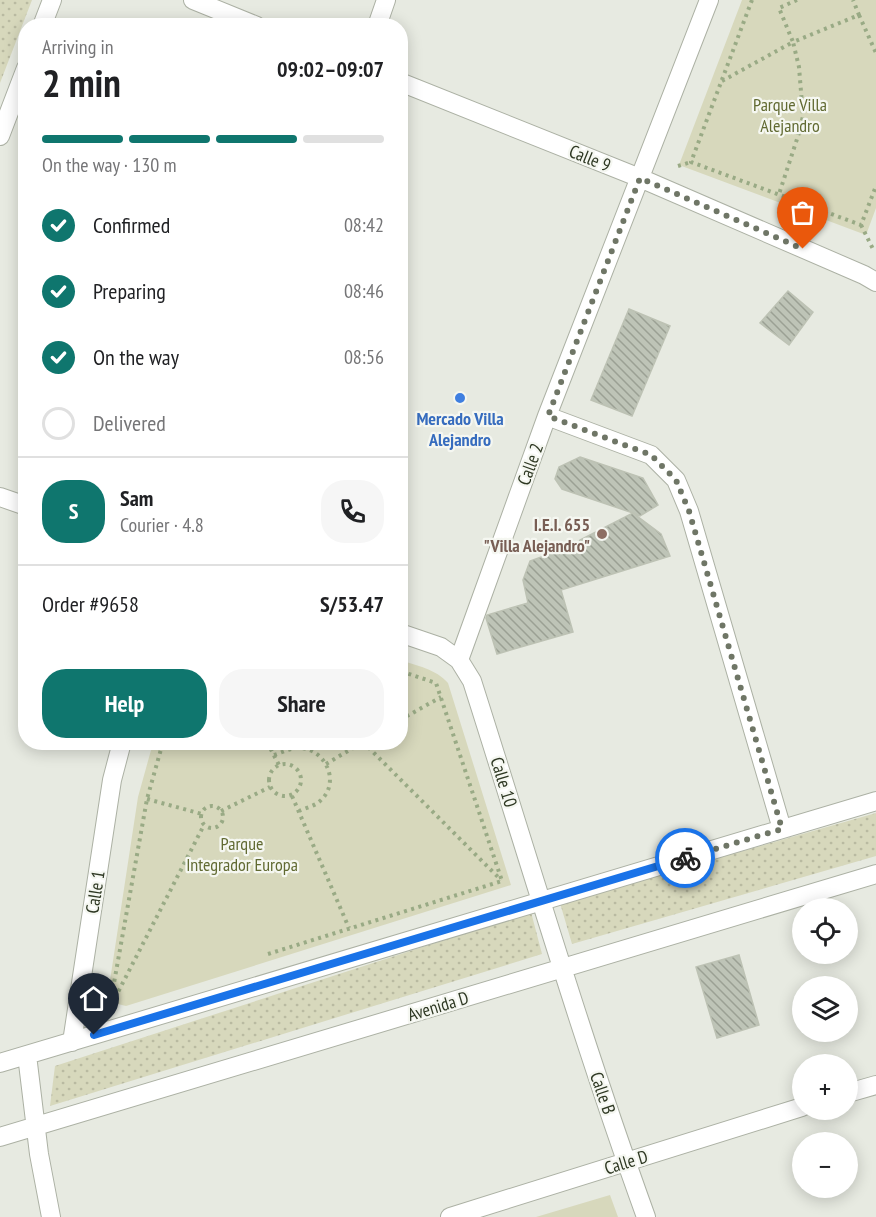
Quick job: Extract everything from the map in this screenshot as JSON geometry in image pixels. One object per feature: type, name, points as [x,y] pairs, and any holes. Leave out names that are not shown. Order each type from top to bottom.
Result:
[{"type":"street","points":[[45,18],[51,0]]},
{"type":"street","points":[[194,0],[238,18]]},
{"type":"street","points":[[380,18],[386,0]]},
{"type":"street","name":"Calle 2","points":[[459,660],[548,416],[709,0]]},
{"type":"street","name":"Calle 9","points":[[408,85],[640,178],[876,282]]},
{"type":"street","points":[[0,136],[18,90]]},
{"type":"street","points":[[548,416],[651,455],[676,480],[689,511],[782,829]]},
{"type":"street","points":[[0,497],[18,503]]},
{"type":"street","name":"Calle 10","points":[[408,636],[441,647],[459,660],[472,681],[562,969]]},
{"type":"street","name":"Calle 1","points":[[72,1042],[112,780],[120,750]]},
{"type":"street","points":[[0,1063],[876,801]]},
{"type":"street","name":"Avenida D","points":[[0,1137],[876,874]]},
{"type":"street","name":"Calle B","points":[[562,969],[646,1217]]},
{"type":"street","points":[[27,1055],[39,1154],[51,1217]]},
{"type":"street","points":[[858,1091],[876,1085]]},
{"type":"street","name":"Calle D","points":[[450,1217],[792,1110]]},
{"type":"path","points":[[752,0],[691,162],[861,225],[876,256]]},
{"type":"path","points":[[779,194],[803,116],[799,67],[793,42],[779,8],[784,2],[797,0]]},
{"type":"path","points":[[853,0],[876,52]]},
{"type":"path","points":[[722,81],[793,42],[859,15]]},
{"type":"path","points":[[861,225],[876,186]]},
{"type":"path","points":[[408,674],[436,683],[502,881]]},
{"type":"path","points":[[408,716],[441,697]]},
{"type":"path","points":[[161,750],[147,799],[112,994],[116,1000],[204,825]]},
{"type":"path","points":[[271,750],[279,765]]},
{"type":"path","points":[[274,755],[288,750]]},
{"type":"path","points":[[299,811],[320,802],[329,784],[330,774],[326,764],[320,756],[310,750]]},
{"type":"path","points":[[326,764],[350,750]]},
{"type":"path","points":[[371,750],[502,881]]},
{"type":"path","points":[[288,764],[295,767],[301,774],[302,782],[299,790],[292,796],[284,797],[275,794],[270,787],[269,778],[272,770],[279,765],[288,764]]},
{"type":"path","points":[[221,811],[270,787]]},
{"type":"path","points":[[292,796],[349,928]]},
{"type":"path","points":[[147,799],[202,814]]},
{"type":"path","points":[[216,807],[221,811],[224,817],[218,827],[211,828],[204,825],[201,818],[205,808],[216,807]]},
{"type":"path","points":[[261,956],[502,881]]},
{"type":"green space","points":[[0,0],[32,0],[25,18],[18,18],[18,36],[0,83]]},
{"type":"green space","name":"Parque Villa Alejandro","points":[[742,0],[876,0],[876,208],[866,235],[679,165]]},
{"type":"green space","name":"Parque Integrador Europa","points":[[408,662],[432,671],[448,683],[511,885],[126,1006],[114,1003],[109,987],[138,797],[151,750],[408,750]]},
{"type":"green space","points":[[876,813],[876,856],[572,944],[560,903]]},
{"type":"green space","points":[[531,912],[542,954],[50,1106],[55,1066]]},
{"type":"green space","points":[[610,1195],[618,1217],[536,1217]]},
{"type":"building","points":[[788,291],[813,312],[789,345],[760,323]]},
{"type":"building","points":[[629,309],[670,326],[632,416],[591,400]]},
{"type":"building","points":[[580,457],[643,478],[658,505],[640,516],[562,489],[555,479],[559,467]]},
{"type":"building","points":[[633,513],[661,534],[670,556],[561,590],[573,632],[497,654],[487,615],[528,603],[523,580],[530,561],[544,556],[547,549],[576,549],[580,540]]},
{"type":"building","points":[[739,955],[759,1025],[717,1038],[696,967]]},
{"type":"way so far","points":[[685,858],[782,829],[689,511],[676,480],[651,455],[548,416],[640,178],[803,249]]},
{"type":"place","name":"Mercado Villa Alejandro","points":[[460,398]]},
{"type":"place","name":"I.E.I. 655 \"Villa Alejandro\"","points":[[602,534]]},
{"type":"route","points":[[94,1035],[685,858]]}]
